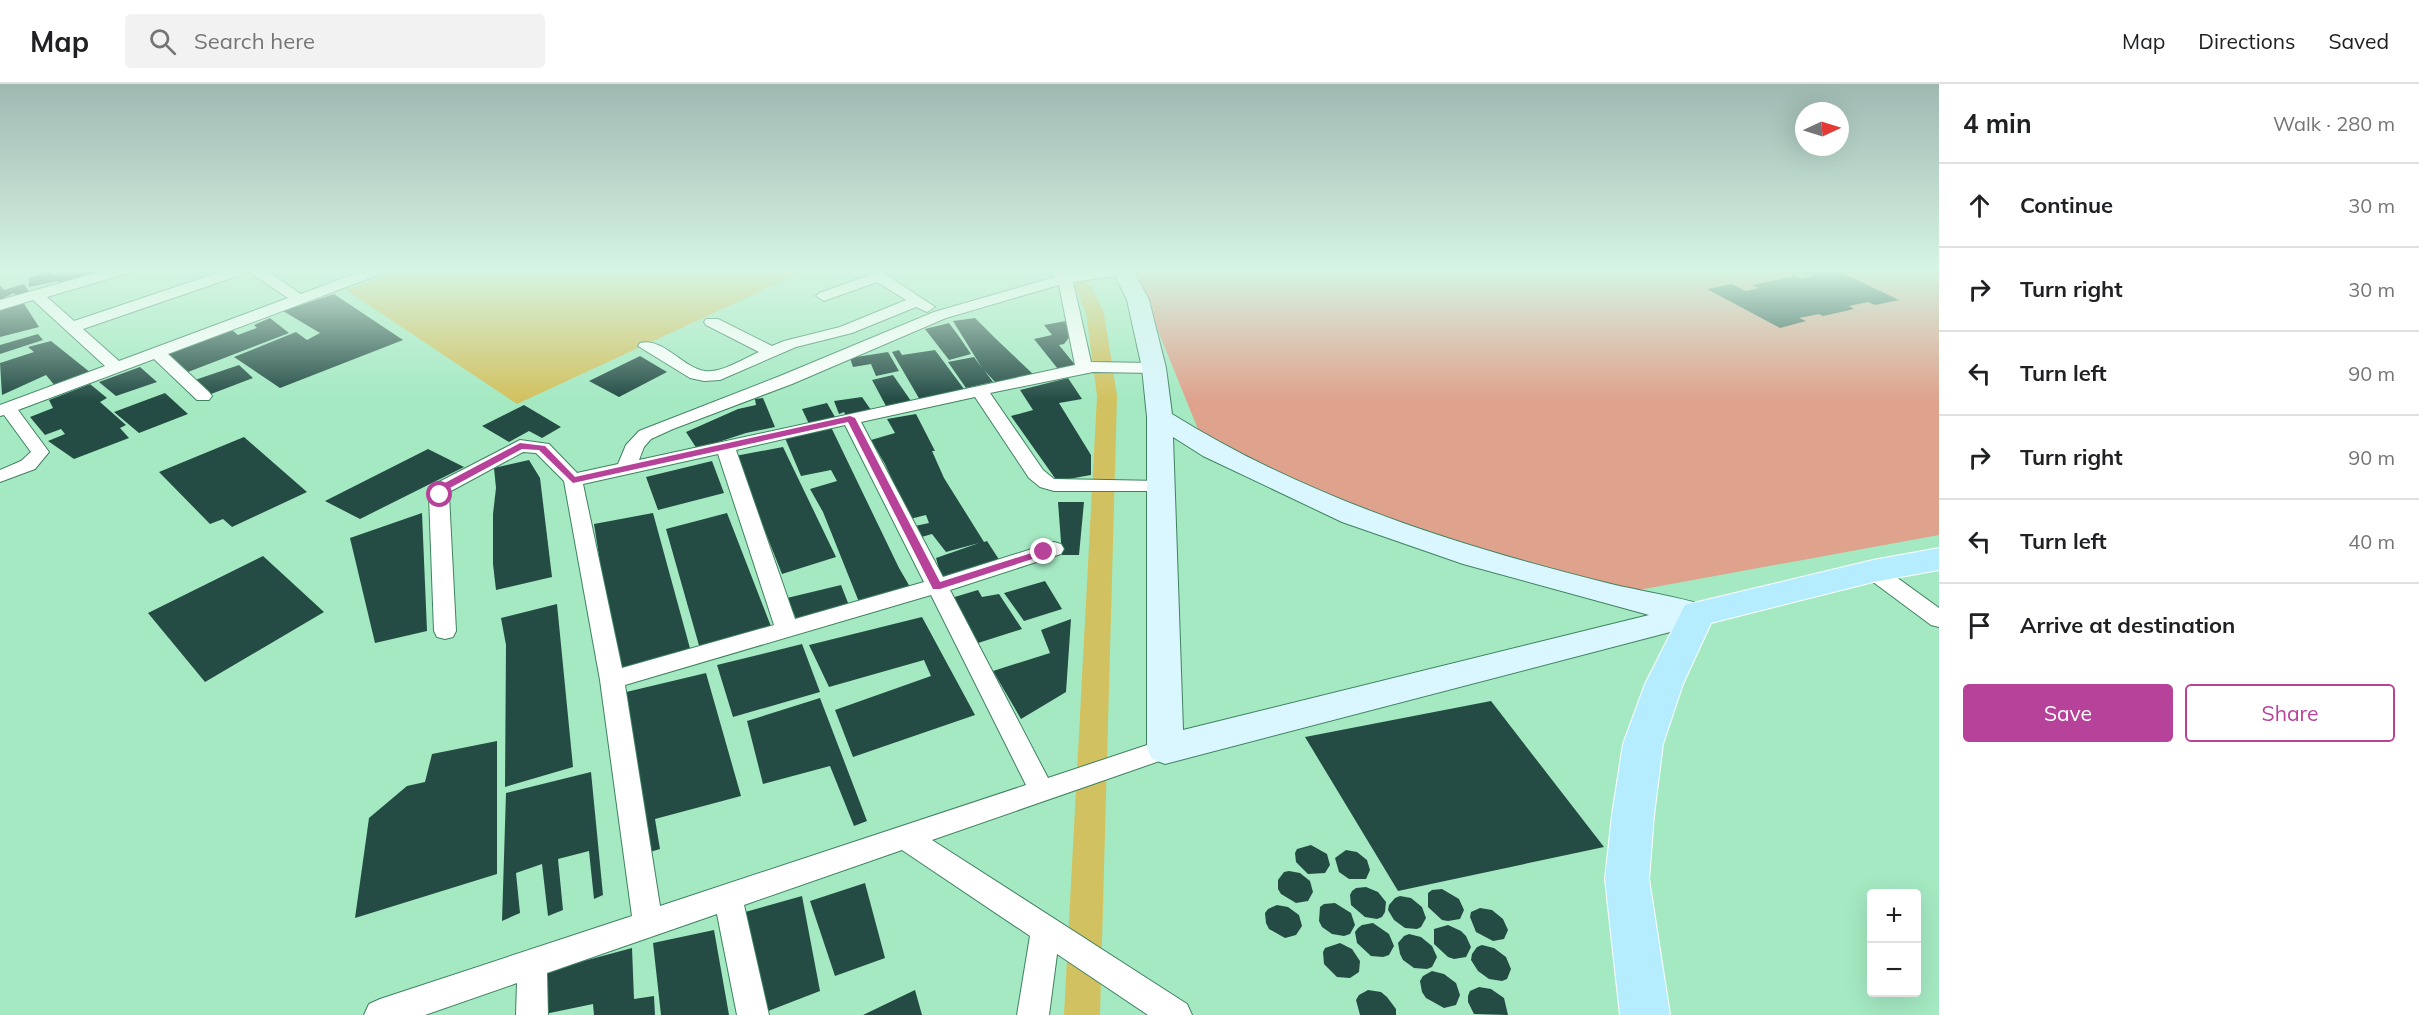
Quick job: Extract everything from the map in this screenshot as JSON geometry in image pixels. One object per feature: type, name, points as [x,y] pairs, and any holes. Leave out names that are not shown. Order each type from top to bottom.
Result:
[{"type":"main road","points":[[1646,1015],[1627,879],[1632,815],[1643,744],[1664,684],[1697,614],[1873,571],[1939,559]]},
{"type":"street","points":[[56,312],[117,368]]},
{"type":"street","points":[[73,327],[116,312]]},
{"type":"street","points":[[0,476],[28,465],[37,458],[40,452],[4,410],[262,312]]},
{"type":"street","points":[[646,346],[704,376],[720,375],[806,339],[846,330],[890,312]]},
{"type":"street","points":[[936,312],[940,315]]},
{"type":"street","points":[[626,468],[635,445],[645,435],[786,380],[948,312]]},
{"type":"street","points":[[1074,312],[1088,368]]},
{"type":"street","points":[[1141,312],[1154,368],[1160,417],[1165,749]]},
{"type":"street","points":[[712,322],[772,352]]},
{"type":"street","points":[[157,353],[203,396]]},
{"type":"street","points":[[573,480],[725,445],[1088,368],[1124,366],[1154,368]]},
{"type":"street","points":[[979,390],[1036,474],[1047,483],[1161,487]]},
{"type":"street","points":[[1160,417],[1212,450],[1352,516],[1474,557],[1607,594],[1697,614]]},
{"type":"street","points":[[850,418],[1042,791]]},
{"type":"street","points":[[725,445],[787,629]]},
{"type":"street","points":[[445,631],[440,495],[444,487],[520,446],[542,448],[573,480],[612,680],[648,924]]},
{"type":"street","points":[[612,680],[937,586],[1054,549]]},
{"type":"street","points":[[1873,571],[1939,619]]},
{"type":"street","points":[[380,1015],[1165,749],[1697,614]]},
{"type":"street","points":[[905,837],[1176,1015]]},
{"type":"street","points":[[728,897],[753,1015]]},
{"type":"street","points":[[1033,1015],[1046,930]]},
{"type":"street","points":[[532,963],[532,1015]]},
{"type":"shaded area","points":[[380,312],[715,312],[517,404]]},
{"type":"shaded area","points":[[1151,312],[1939,312],[1939,535],[1633,591],[1363,515],[1204,444]]},
{"type":"building","points":[[0,312],[30,312],[39,327],[0,337]]},
{"type":"building","points":[[285,312],[362,312],[403,340],[280,388],[234,357],[296,332],[307,340],[320,333]]},
{"type":"building","points":[[1751,312],[1839,312],[1799,318],[1806,321],[1780,328]]},
{"type":"building","points":[[270,318],[289,333],[188,372],[165,354],[232,330],[238,335],[257,328],[254,325]]},
{"type":"building","points":[[975,318],[1034,375],[995,382],[984,370],[993,382],[966,388],[948,362],[974,357],[982,368],[953,321]]},
{"type":"building","points":[[1066,321],[1071,335],[1064,344],[1059,345],[1076,366],[1058,369],[1034,339],[1052,335],[1044,325]]},
{"type":"building","points":[[949,323],[971,354],[949,360],[925,329]]},
{"type":"building","points":[[38,334],[43,340],[0,354],[0,345]]},
{"type":"building","points":[[51,341],[91,373],[56,387],[46,375],[2,395],[0,363],[34,352],[28,347]]},
{"type":"building","points":[[899,350],[902,355],[935,350],[964,389],[920,400],[892,352]]},
{"type":"building","points":[[888,352],[899,371],[876,376],[871,364],[853,367],[850,358]]},
{"type":"building","points":[[640,356],[667,372],[619,397],[589,381]]},
{"type":"building","points":[[239,365],[253,378],[211,394],[192,381]]},
{"type":"building","points":[[140,367],[157,382],[116,396],[99,382]]},
{"type":"building","points":[[893,375],[911,401],[886,406],[872,380]]},
{"type":"building","points":[[1068,378],[1082,399],[1059,403],[1091,455],[1091,475],[1057,481],[1011,416],[1033,410],[1020,390]]},
{"type":"building","points":[[90,384],[107,398],[100,402],[126,425],[120,428],[129,438],[74,459],[48,441],[65,434],[61,429],[45,435],[30,417],[53,408],[49,400]]},
{"type":"building","points":[[165,393],[188,414],[139,433],[114,412]]},
{"type":"building","points":[[862,397],[871,410],[846,416],[844,412],[839,414],[834,401]]},
{"type":"building","points":[[763,398],[775,427],[746,433],[697,449],[686,432],[738,409],[756,405],[755,399]]},
{"type":"building","points":[[827,403],[835,417],[809,424],[802,409]]},
{"type":"building","points":[[524,405],[561,427],[542,438],[529,431],[509,442],[482,426]]},
{"type":"building","points":[[916,414],[935,451],[932,451],[944,478],[984,542],[987,541],[1000,561],[942,580],[936,558],[979,543],[946,552],[932,534],[918,538],[915,526],[929,523],[926,515],[910,519],[885,464],[871,440],[895,433],[887,419]]},
{"type":"building","points":[[831,427],[899,568],[913,592],[861,607],[823,512],[810,489],[837,481],[831,470],[801,476],[785,438]]},
{"type":"building","points":[[244,437],[307,492],[232,527],[223,519],[210,524],[159,472]]},
{"type":"building","points":[[783,447],[836,557],[782,574],[735,456]]},
{"type":"building","points":[[428,449],[464,467],[360,519],[325,501]]},
{"type":"building","points":[[529,460],[540,478],[552,577],[496,590],[493,564],[493,514],[496,488],[494,468]]},
{"type":"building","points":[[712,461],[724,493],[658,510],[646,477]]},
{"type":"building","points":[[1058,502],[1084,502],[1079,555],[1062,555]]},
{"type":"building","points":[[422,513],[427,631],[375,643],[350,538]]},
{"type":"building","points":[[653,513],[691,652],[617,672],[594,524]]},
{"type":"building","points":[[727,513],[772,629],[700,649],[666,529]]},
{"type":"building","points":[[263,556],[324,612],[205,682],[148,613]]},
{"type":"building","points":[[1045,581],[1062,609],[1024,621],[1004,593]]},
{"type":"building","points":[[841,585],[850,608],[798,623],[787,598]]},
{"type":"building","points":[[978,590],[982,597],[999,594],[1022,629],[978,643],[948,599]]},
{"type":"building","points":[[557,604],[573,767],[505,787],[506,645],[501,618]]},
{"type":"building","points":[[922,617],[975,715],[853,757],[835,710],[931,676],[924,660],[829,687],[809,645]]},
{"type":"building","points":[[1071,619],[1066,692],[1021,719],[993,671],[1050,653],[1041,630]]},
{"type":"building","points":[[802,644],[820,692],[733,717],[717,665]]},
{"type":"building","points":[[706,673],[741,796],[655,819],[660,849],[643,854],[622,693]]},
{"type":"building","points":[[820,698],[867,821],[854,826],[830,766],[763,784],[747,721]]},
{"type":"building","points":[[1491,701],[1604,847],[1398,891],[1305,737]]},
{"type":"building","points":[[497,741],[497,874],[355,918],[369,818],[407,786],[425,782],[432,754]]},
{"type":"building","points":[[591,772],[603,895],[594,899],[589,851],[558,859],[563,910],[548,916],[542,864],[516,873],[520,913],[502,921],[506,793]]},
{"type":"building","points":[[1311,845],[1327,854],[1330,865],[1325,873],[1308,874],[1296,862],[1297,849]]},
{"type":"building","points":[[1346,850],[1357,852],[1367,860],[1370,870],[1366,879],[1349,879],[1339,872],[1335,858]]},
{"type":"building","points":[[1284,872],[1300,873],[1310,881],[1313,892],[1308,901],[1296,903],[1281,894],[1278,889],[1278,880]]},
{"type":"building","points":[[865,883],[885,958],[835,976],[810,901]]},
{"type":"building","points":[[1366,887],[1378,892],[1386,902],[1382,917],[1377,919],[1365,917],[1351,905],[1352,891]]},
{"type":"building","points":[[1442,889],[1459,899],[1464,910],[1460,919],[1442,920],[1428,907],[1428,893]]},
{"type":"building","points":[[802,896],[820,991],[763,1013],[738,914]]},
{"type":"building","points":[[1400,896],[1411,898],[1422,907],[1426,918],[1421,927],[1405,928],[1394,920],[1388,910],[1389,905]]},
{"type":"building","points":[[1335,903],[1351,913],[1355,925],[1350,934],[1344,936],[1332,934],[1322,927],[1319,921],[1320,907],[1324,904]]},
{"type":"building","points":[[1277,905],[1288,907],[1299,915],[1302,926],[1296,935],[1285,938],[1269,929],[1265,913]]},
{"type":"building","points":[[1480,908],[1492,910],[1503,919],[1508,930],[1504,939],[1493,941],[1476,932],[1470,917],[1471,912]]},
{"type":"building","points":[[1373,923],[1389,934],[1394,946],[1389,955],[1371,956],[1357,943],[1355,932],[1358,928]]},
{"type":"building","points":[[1448,925],[1466,936],[1471,947],[1466,957],[1454,959],[1448,957],[1434,944],[1434,929]]},
{"type":"building","points":[[714,930],[729,1015],[661,1015],[653,943]]},
{"type":"building","points":[[1409,934],[1421,937],[1432,946],[1437,957],[1432,967],[1414,968],[1403,960],[1398,943]]},
{"type":"building","points":[[1340,943],[1352,949],[1360,961],[1359,972],[1350,978],[1337,977],[1324,964],[1325,948]]},
{"type":"building","points":[[1482,945],[1494,948],[1506,957],[1511,969],[1507,979],[1502,981],[1489,979],[1478,971],[1471,960],[1477,947]]},
{"type":"building","points":[[632,948],[634,999],[654,996],[655,1015],[594,1015],[593,1004],[540,1015],[539,973]]},
{"type":"building","points":[[1432,971],[1444,974],[1456,983],[1460,995],[1456,1005],[1444,1008],[1426,998],[1420,981],[1423,976]]},
{"type":"building","points":[[1479,987],[1491,989],[1504,998],[1508,1015],[1474,1014],[1468,1002],[1468,996],[1470,991]]},
{"type":"building","points":[[915,990],[922,1015],[863,1015]]},
{"type":"building","points":[[1368,990],[1381,992],[1387,997],[1396,1009],[1396,1015],[1360,1015],[1356,1000],[1359,995]]},
{"type":"waterway","points":[[1082,1015],[1107,396],[1095,312]]},
{"type":"route","points":[[440,495],[444,487],[520,446],[542,448],[573,480],[850,418],[937,586],[1044,552]]}]
